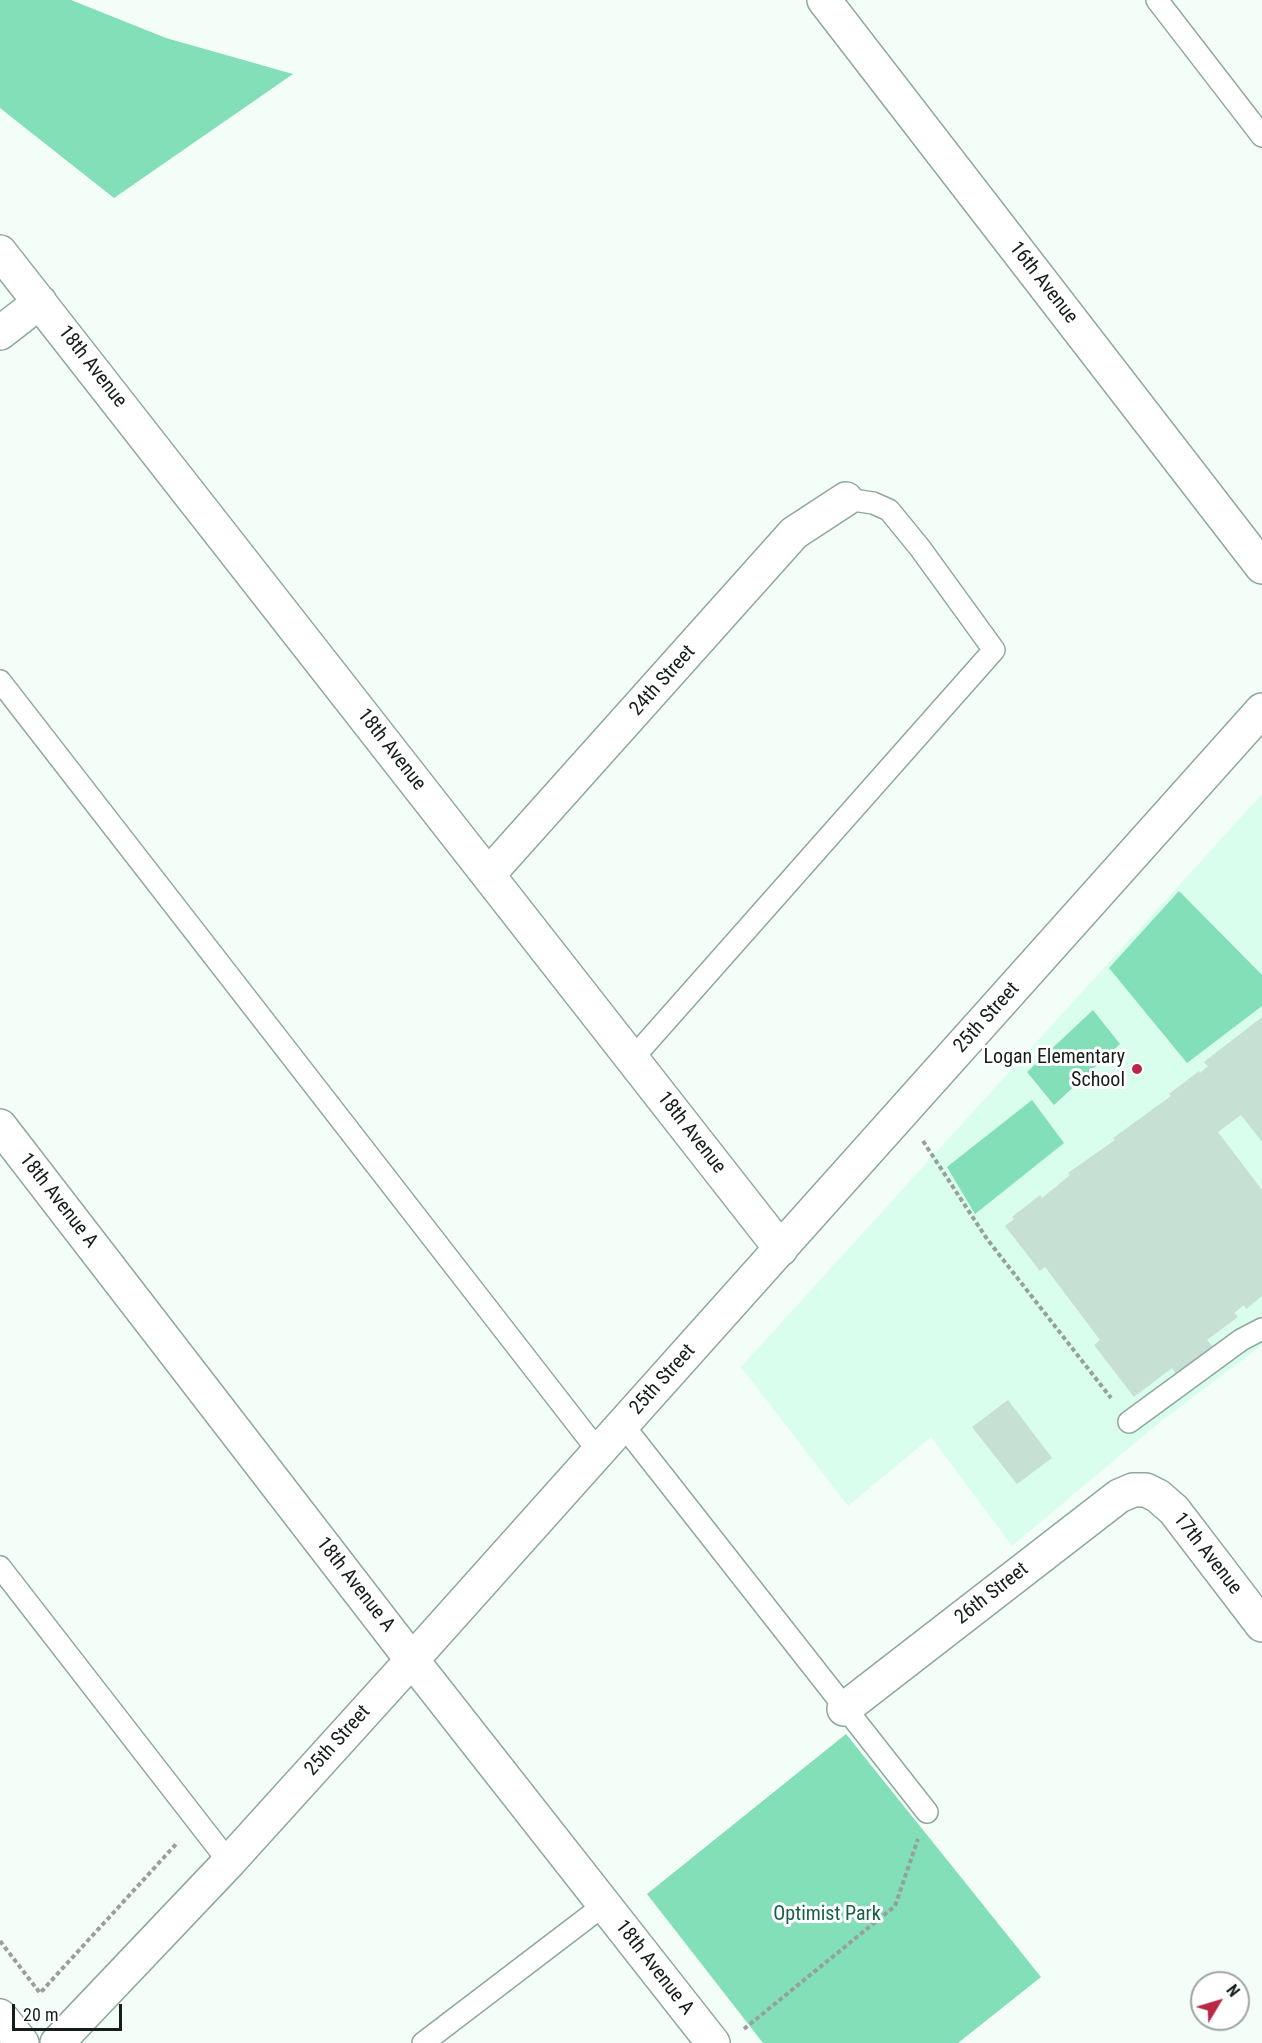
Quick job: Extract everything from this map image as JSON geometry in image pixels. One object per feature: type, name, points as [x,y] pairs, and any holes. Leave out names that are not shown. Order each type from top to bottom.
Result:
[{"type":"street","name":"16th Avenue","points":[[824,0],[1262,567]]},
{"type":"street","name":"18th Avenue","points":[[0,252],[781,1249]]},
{"type":"street","points":[[0,333],[40,302]]},
{"type":"street","name":"24th Street","points":[[488,875],[794,533],[846,499]]},
{"type":"street","name":"25th Street","points":[[57,2043],[229,1862],[1262,710]]},
{"type":"street","name":"18th Avenue A","points":[[0,1126],[604,1905],[728,2037]]},
{"type":"street","name":"26th Street","points":[[844,1709],[1119,1496],[1133,1490],[1146,1490]]},
{"type":"street","name":"17th Avenue","points":[[1146,1490],[1158,1496],[1174,1510],[1262,1625]]},
{"type":"street","points":[[0,2016],[21,2043]]},
{"type":"lane","points":[[1157,0],[1262,136]]},
{"type":"lane","points":[[633,1058],[994,650],[920,548],[889,510],[873,503],[846,499]]},
{"type":"lane","points":[[0,681],[599,1452]]},
{"type":"lane","points":[[1129,1422],[1241,1341],[1262,1329]]},
{"type":"lane","points":[[623,1425],[927,1812]]},
{"type":"lane","points":[[0,1567],[229,1862]]},
{"type":"lane","points":[[423,2043],[604,1905]]},
{"type":"path","points":[[900,1116],[929,1148],[987,1239],[1129,1422]]},
{"type":"path","points":[[728,2037],[895,1906],[927,1812]]},
{"type":"path","points":[[0,1941],[40,1993],[197,1821]]},
{"type":"shaded area","name":"Logan Elementary School","points":[[1262,794],[1262,1345],[1160,1422],[1012,1546],[931,1437],[848,1506],[741,1367]]},
{"type":"green space","points":[[0,0],[71,0],[166,38],[293,74],[114,198],[0,108]]},
{"type":"green space","points":[[1179,891],[1262,975],[1262,1006],[1187,1063],[1109,968]]},
{"type":"green space","points":[[1093,1010],[1120,1044],[1054,1105],[1027,1072]]},
{"type":"green space","points":[[1032,1100],[1064,1143],[975,1214],[947,1167]]},
{"type":"green space","name":"Optimist Park","points":[[846,1734],[1041,1977],[958,2043],[763,2043],[647,1894]]},
{"type":"building","points":[[1262,1017],[1262,1142],[1241,1115],[1218,1132],[1262,1190],[1262,1296],[1246,1309],[1244,1305],[1234,1313],[1238,1317],[1207,1340],[1215,1349],[1178,1377],[1172,1368],[1134,1397],[1094,1345],[1100,1340],[1045,1267],[1040,1271],[1005,1226],[1014,1219],[1012,1217],[1040,1195],[1042,1198],[1070,1175],[1068,1173],[1115,1140],[1113,1138],[1171,1096],[1169,1094],[1199,1071],[1200,1073],[1208,1066],[1204,1062]]},
{"type":"building","points":[[1008,1400],[1052,1458],[1017,1484],[972,1427]]},
{"type":"place","name":"Logan Elementary School","points":[[1137,1069]]}]
